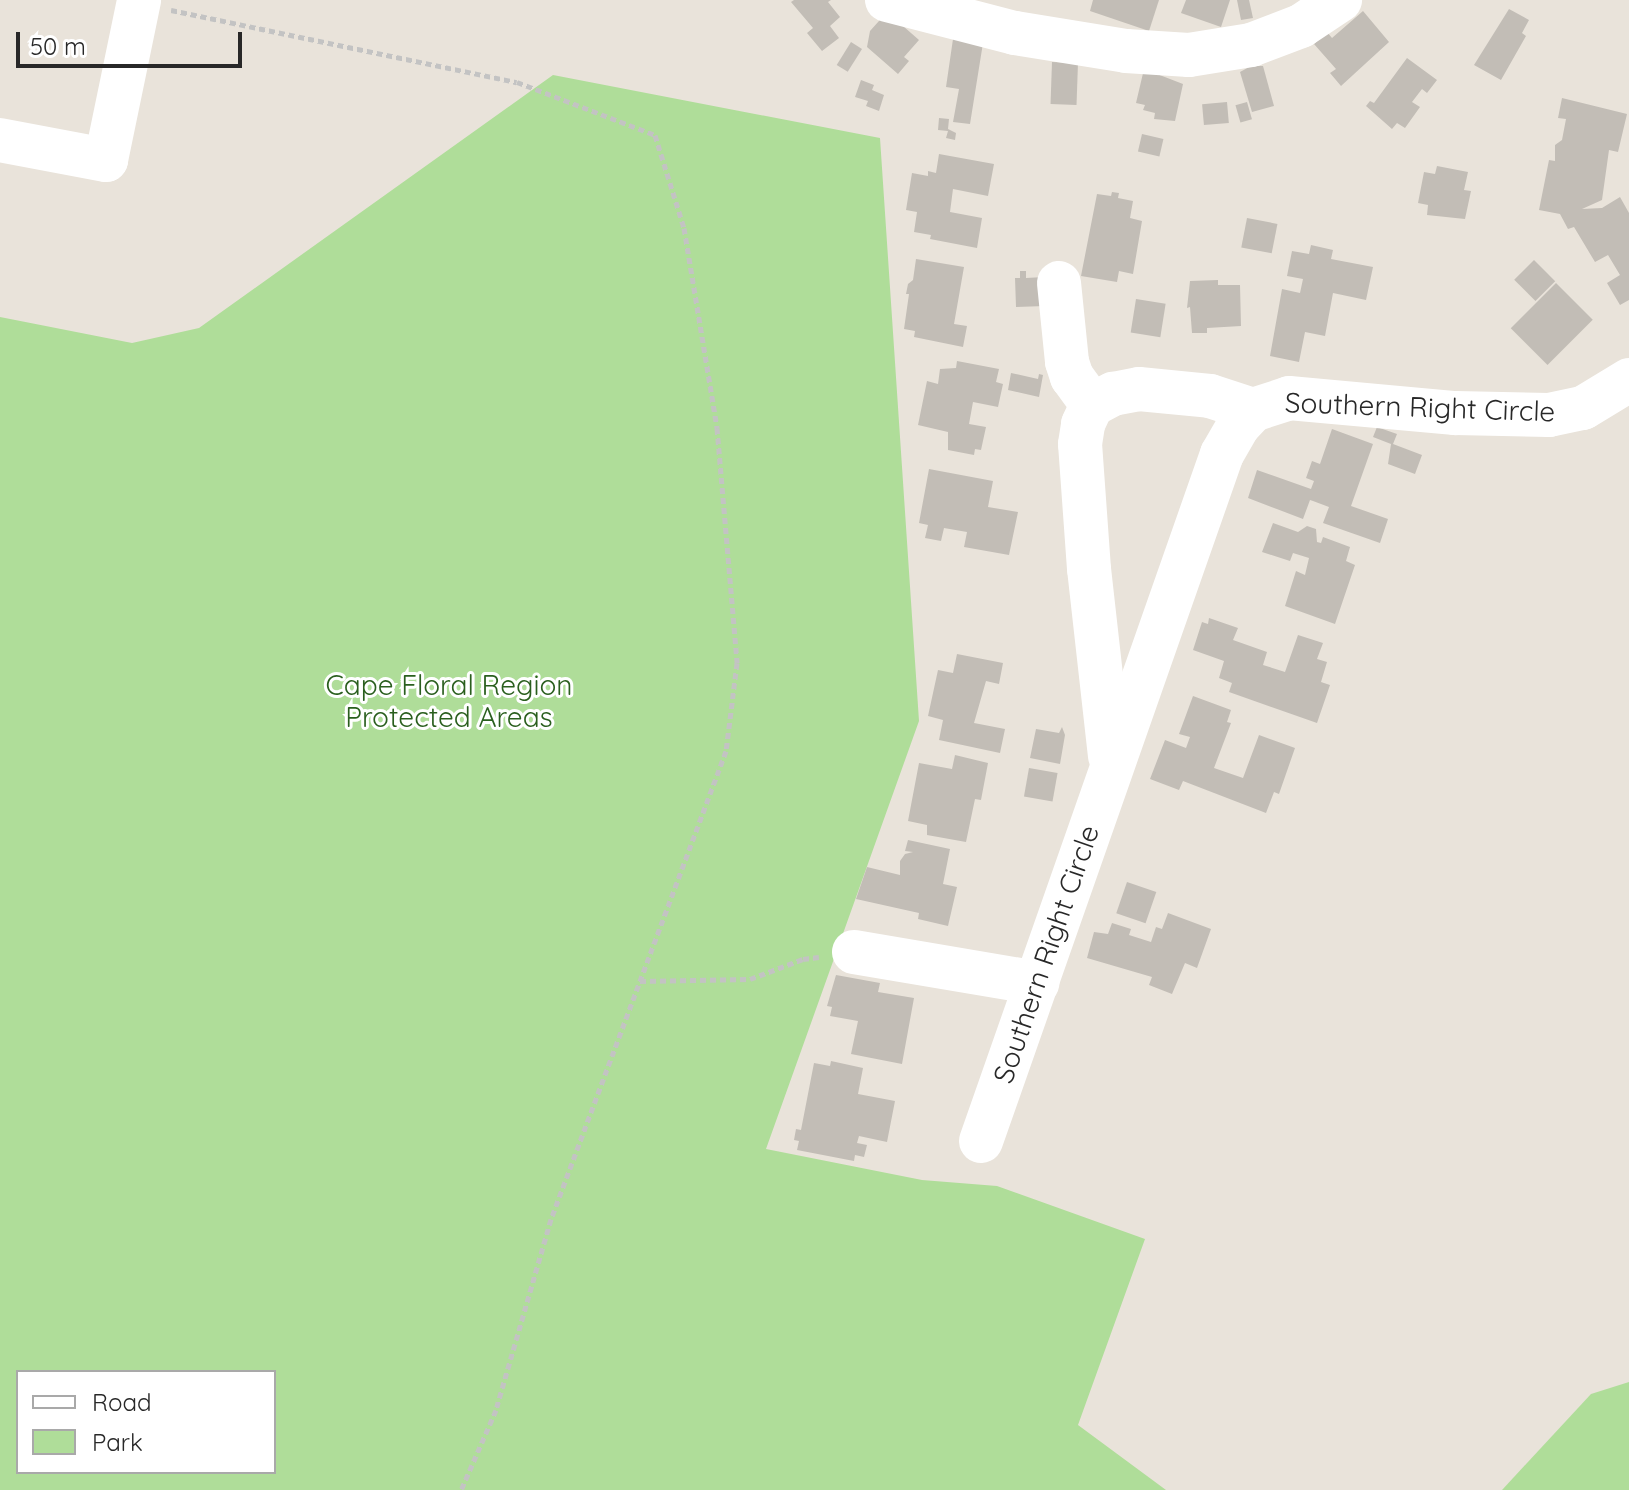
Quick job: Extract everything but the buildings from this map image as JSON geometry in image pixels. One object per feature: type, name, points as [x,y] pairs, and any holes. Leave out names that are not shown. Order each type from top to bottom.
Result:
[{"type":"street","points":[[887,0],[1015,33],[1126,51],[1189,55],[1251,45],[1301,26],[1340,0]]},
{"type":"street","points":[[0,140],[106,160],[139,2]]},
{"type":"street","points":[[1059,283],[1067,362],[1072,377],[1092,405]]},
{"type":"street","name":"Southern Right Circle","points":[[981,1141],[1222,454],[1231,436],[1253,410],[1289,398],[1455,413],[1549,415],[1583,408],[1629,380]]},
{"type":"street","name":"Southern Right Circle","points":[[1111,767],[1080,444],[1092,405],[1113,394],[1139,389],[1198,394],[1253,410]]},
{"type":"street","points":[[854,952],[1037,983]]},
{"type":"path","points":[[139,2],[517,82],[655,135],[684,228],[717,428],[737,663],[726,751],[551,1219],[496,1410],[461,1490]]},
{"type":"path","points":[[640,981],[750,979],[803,959],[854,952]]},
{"type":"green space","name":"Cape Floral Region Protected Areas","points":[[553,75],[880,138],[919,721],[766,1149],[922,1180],[997,1186],[1145,1239],[1078,1425],[1166,1490],[0,1490],[0,317],[132,343],[199,328]]},
{"type":"green space","points":[[1629,1382],[1629,1490],[1502,1490],[1591,1394]]}]
